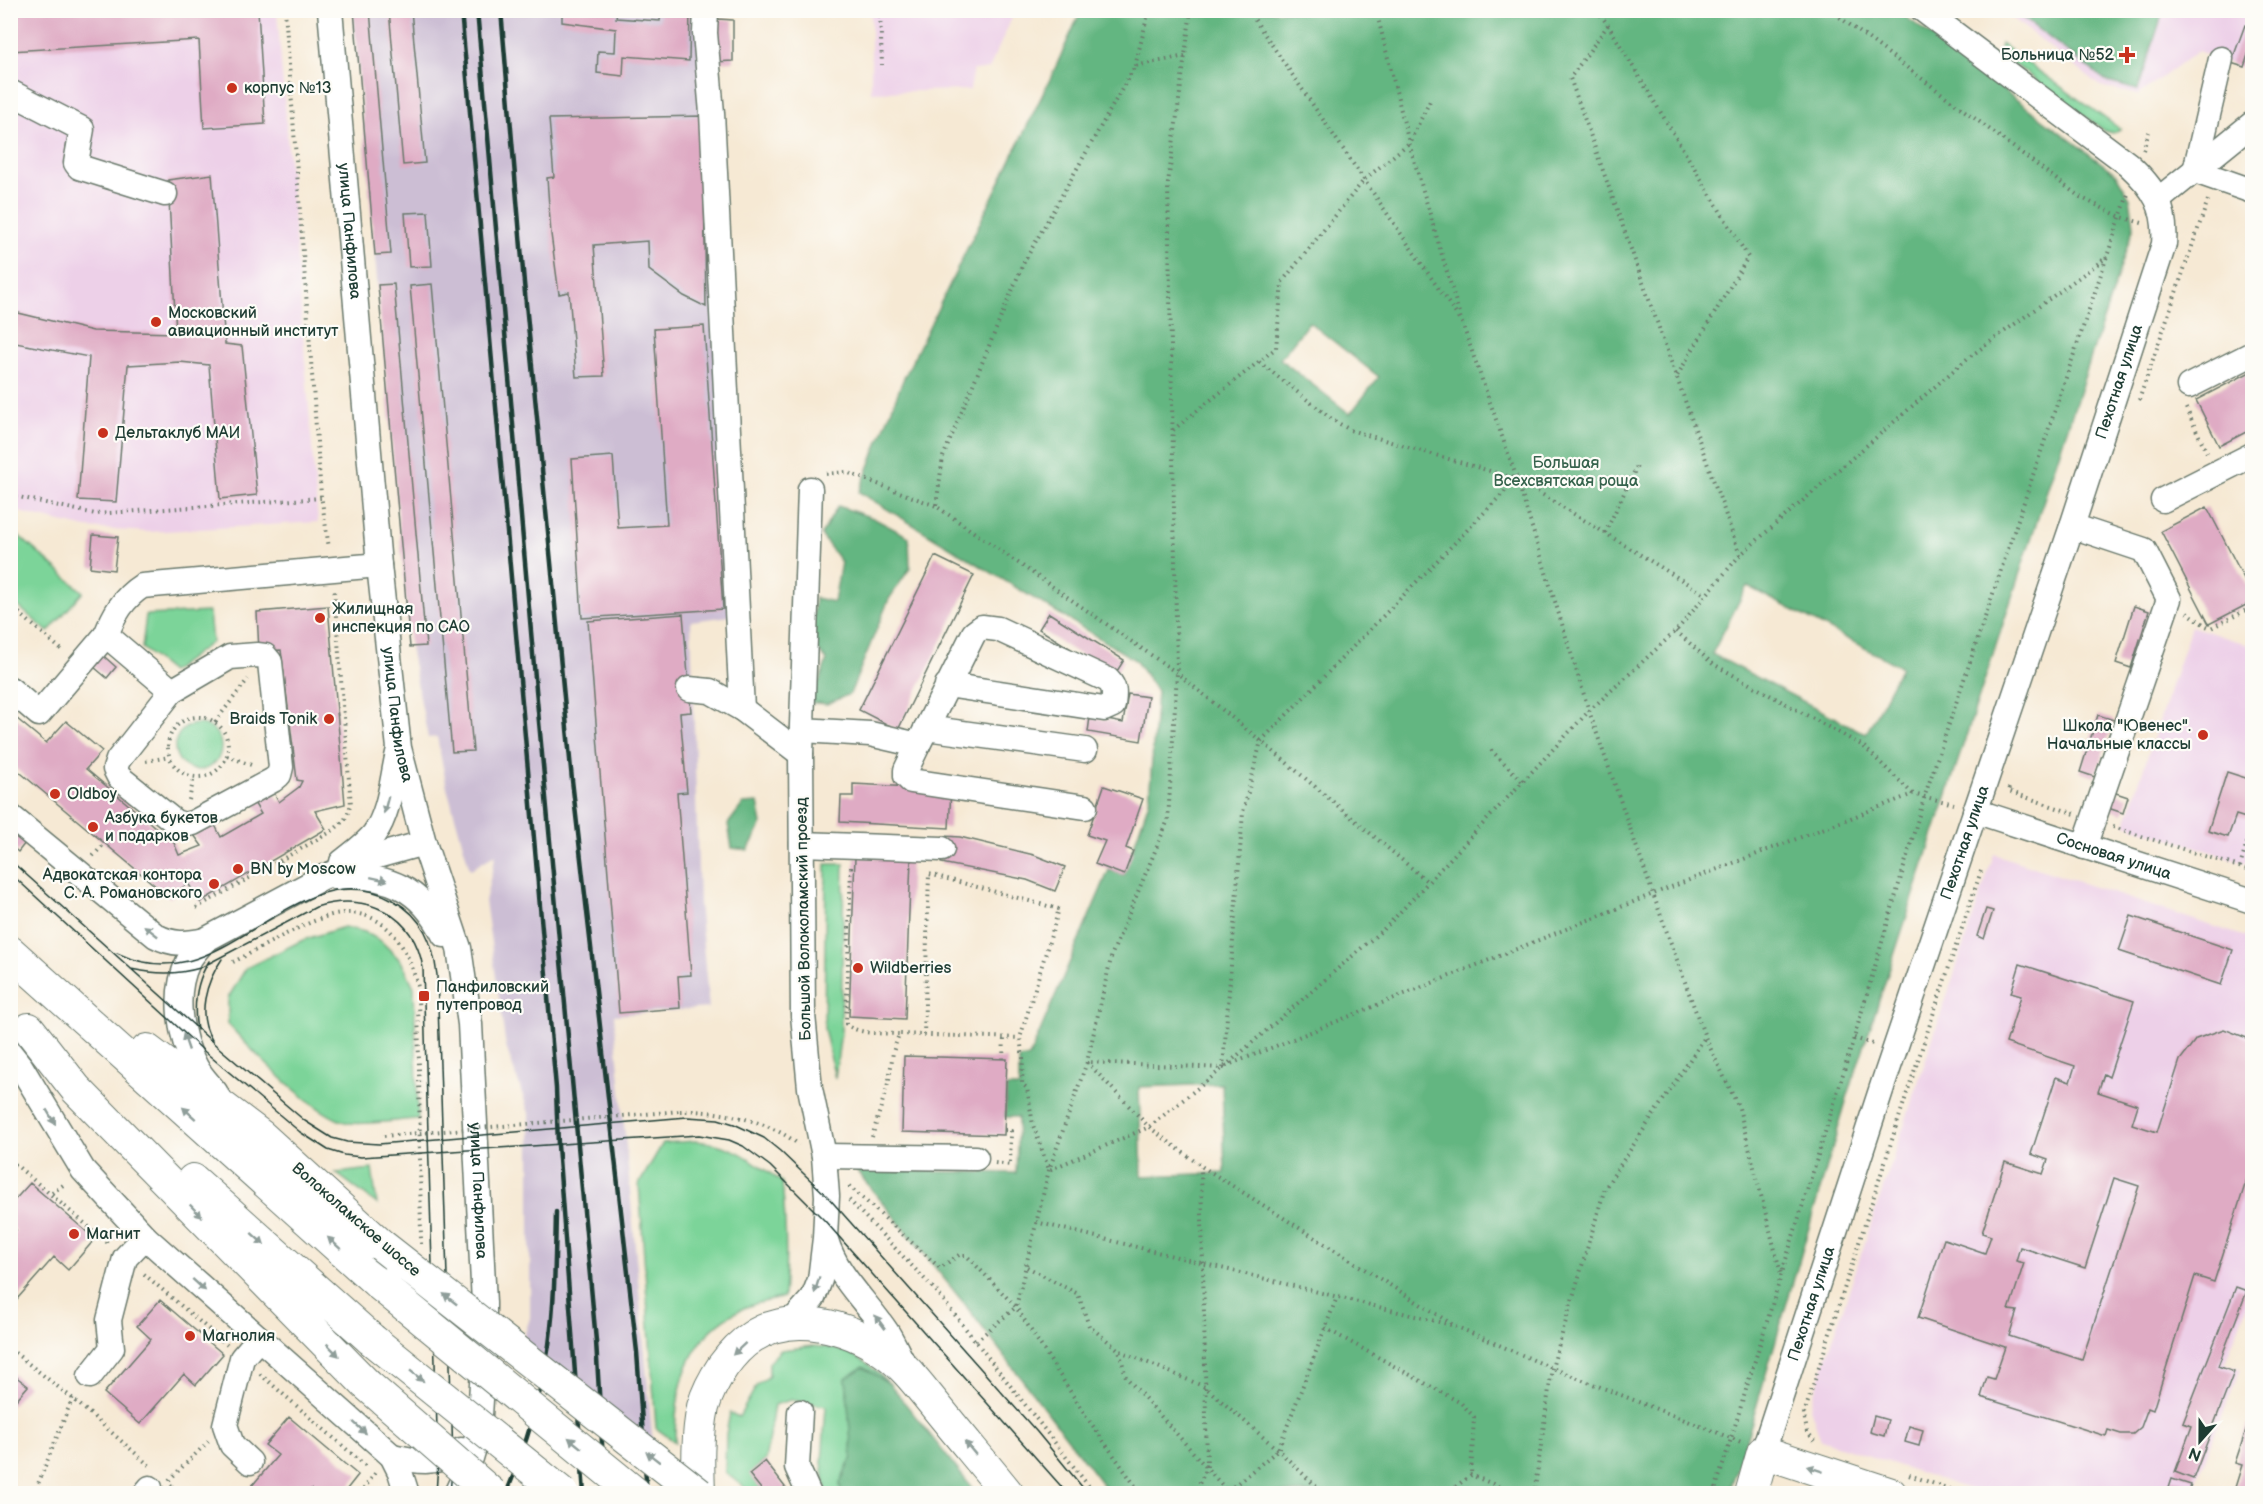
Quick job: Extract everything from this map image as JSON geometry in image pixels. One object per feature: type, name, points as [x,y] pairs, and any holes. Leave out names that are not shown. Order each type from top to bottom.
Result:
[{"type":"main road","name":"Волоколамское шоссе","points":[[10,951],[261,1136],[381,1245],[699,1494]]},
{"type":"main road","name":"Волоколамское шоссе","points":[[10,951],[378,1283],[636,1494]]},
{"type":"main road","points":[[16,1048],[76,1089],[366,1384],[492,1494]]},
{"type":"main road","points":[[16,1048],[262,1243],[371,1339],[563,1494]]},
{"type":"main road","points":[[699,1494],[698,1449],[704,1406],[717,1375],[732,1354],[752,1336],[790,1324],[816,1324],[839,1329],[868,1340],[888,1353],[909,1373],[1008,1494]]},
{"type":"main road","points":[[1757,1448],[1899,1484]]},
{"type":"main road","name":"Пехотная улица","points":[[1750,1494],[1757,1448]]},
{"type":"street","name":"улица Панфилова","points":[[330,10],[379,565],[399,748],[424,843],[459,948],[470,1024],[484,1303],[480,1421],[468,1468],[456,1494]]},
{"type":"street","points":[[706,10],[705,33],[712,113],[742,709]]},
{"type":"street","points":[[1923,10],[2128,164],[2155,196],[2195,171],[2253,124]]},
{"type":"street","points":[[2195,171],[2221,59]]},
{"type":"street","points":[[10,92],[82,129],[76,163],[79,167],[165,195]]},
{"type":"street","points":[[2195,171],[2253,191]]},
{"type":"street","name":"Пехотная улица","points":[[1757,1448],[2072,526],[2164,244],[2164,215],[2155,196]]},
{"type":"street","points":[[2189,386],[2253,354]]},
{"type":"street","points":[[2163,500],[2251,458]]},
{"type":"street","name":"Большой Волоколамский проезд","points":[[790,1324],[813,1298],[820,1280],[827,1196],[825,1162],[810,1088],[803,1015],[801,754],[810,489]]},
{"type":"street","points":[[2072,526],[2144,550],[2169,599],[2084,847]]},
{"type":"street","points":[[10,690],[39,714],[106,635],[114,615],[131,594],[142,586],[379,565]]},
{"type":"street","points":[[947,685],[1104,709],[1113,705],[1115,692],[1108,680],[998,629],[982,627],[974,633],[947,685],[906,770],[906,776],[911,782],[1085,807]]},
{"type":"street","points":[[106,635],[172,691]]},
{"type":"street","points":[[265,656],[270,662],[277,721],[281,767],[279,775],[193,823],[184,825],[175,822],[120,777],[115,770],[118,760],[172,691],[230,657],[265,656]]},
{"type":"street","points":[[689,689],[710,691],[742,709],[801,754]]},
{"type":"street","points":[[802,730],[1085,750]]},
{"type":"street","points":[[321,878],[363,845],[381,822],[399,748]]},
{"type":"street","name":"Сосновая улица","points":[[1975,811],[2253,901]]},
{"type":"street","points":[[10,816],[156,936],[186,944],[206,940]]},
{"type":"street","points":[[261,1136],[218,1096],[196,1067],[183,1031],[180,1003],[184,972],[194,952],[206,940],[321,878],[370,858],[424,843]]},
{"type":"street","points":[[802,844],[942,849]]},
{"type":"street","points":[[321,878],[346,876],[384,879],[416,896],[436,919],[461,969]]},
{"type":"street","points":[[16,1048],[82,1170],[145,1237],[392,1456],[407,1494]]},
{"type":"street","points":[[825,1162],[869,1156],[976,1158]]},
{"type":"street","points":[[90,1376],[112,1348],[109,1320],[125,1258],[145,1237]]},
{"type":"street","points":[[825,1238],[837,1267],[888,1333],[909,1373]]},
{"type":"street","points":[[250,1462],[232,1444],[225,1425],[242,1358],[259,1338]]},
{"type":"street","points":[[800,1412],[797,1467],[809,1494]]},
{"type":"street","points":[[392,1456],[438,1462],[464,1449],[480,1421]]},
{"type":"path","points":[[196,908],[334,830],[345,819],[351,805],[332,570],[321,498],[285,10]]},
{"type":"path","points":[[880,10],[882,65]]},
{"type":"path","points":[[936,506],[943,457],[1023,264],[1135,66],[1149,10]]},
{"type":"path","points":[[976,1341],[1016,1307],[1049,1170],[1087,1062],[1112,954],[1168,820],[1177,673],[1168,183],[1191,10]]},
{"type":"path","points":[[1248,10],[1462,323]]},
{"type":"path","points":[[1376,10],[1409,143],[1462,323],[1517,479],[1589,711],[1653,894],[1705,1037],[1739,1108],[1781,1274]]},
{"type":"path","points":[[1597,10],[1748,257],[1677,376]]},
{"type":"path","points":[[1714,1494],[1854,1038],[1925,795],[2121,217],[2080,197],[1830,10]]},
{"type":"path","points":[[1608,25],[1570,78],[1740,555]]},
{"type":"path","points":[[1135,66],[1185,56]]},
{"type":"path","points":[[1173,430],[1275,348],[1282,282],[1364,180],[1409,143],[1431,99]]},
{"type":"path","points":[[2136,409],[2211,192]]},
{"type":"path","points":[[1049,1170],[1149,1127],[1222,1068],[1387,926],[1589,711],[1676,631],[1740,555],[1968,358],[2108,257]]},
{"type":"path","points":[[1258,362],[1333,420],[1350,430],[1517,479],[1707,595]]},
{"type":"path","points":[[2189,386],[2186,403],[2188,415],[2217,473]]},
{"type":"path","points":[[1605,533],[1637,466]]},
{"type":"path","points":[[810,489],[822,474],[846,472],[936,506],[1177,673],[1428,882]]},
{"type":"path","points":[[1222,1068],[1243,812],[1261,741],[1517,479]]},
{"type":"path","points":[[10,495],[95,514],[321,498]]},
{"type":"path","points":[[2169,599],[2211,628],[2253,607]]},
{"type":"path","points":[[10,605],[80,665]]},
{"type":"path","points":[[1676,631],[1713,664],[1863,746],[1913,794]]},
{"type":"path","points":[[215,722],[265,656]]},
{"type":"path","points":[[338,714],[344,713]]},
{"type":"path","points":[[192,717],[208,718],[215,722],[225,733],[227,741],[227,756],[218,770],[202,777],[194,777],[179,770],[169,757],[167,749],[168,740],[177,725],[192,717]]},
{"type":"path","points":[[1491,750],[1523,782]]},
{"type":"path","points":[[2012,779],[2008,790],[2253,871]]},
{"type":"path","points":[[1087,1062],[1222,1068],[1653,894],[1913,794],[1925,795],[1975,811]]},
{"type":"path","points":[[2240,867],[2250,832]]},
{"type":"path","points":[[93,856],[105,843]]},
{"type":"path","points":[[852,845],[846,1024],[860,1031],[1020,1038]]},
{"type":"path","points":[[1817,1444],[1807,1432],[1804,1414],[1984,863]]},
{"type":"path","points":[[924,1035],[929,874],[1059,909],[1020,1038],[1023,1084],[1027,1088],[1033,1125],[1049,1170]]},
{"type":"path","points":[[233,962],[321,918],[344,913],[364,917],[385,926],[402,944],[413,966],[418,987],[421,1250]]},
{"type":"path","points":[[869,1156],[870,1142],[889,1080],[893,1052],[899,1034]]},
{"type":"path","points":[[1533,1494],[1552,1368],[1605,1188],[1705,1037]]},
{"type":"path","points":[[1003,1059],[1004,1038]]},
{"type":"path","points":[[1087,1062],[1149,1127],[1201,1166],[1455,1326],[1552,1368],[1757,1448]]},
{"type":"path","points":[[384,1136],[703,1110],[761,1124],[795,1142],[825,1162],[940,1268],[959,1255],[966,1255],[1016,1307],[1083,1412],[1141,1494]]},
{"type":"path","points":[[1004,1131],[1011,1131],[1010,1165]]},
{"type":"path","points":[[10,1160],[52,1193],[375,1474]]},
{"type":"path","points":[[825,1162],[854,1207],[937,1292],[1095,1494]]},
{"type":"path","points":[[1194,1494],[1206,1468],[1201,1166]]},
{"type":"path","points":[[1036,1222],[1455,1326]]},
{"type":"path","points":[[1027,1267],[1078,1294],[1089,1326],[1119,1350],[1205,1387],[1278,1450],[1324,1494]]},
{"type":"path","points":[[1119,1350],[1126,1377],[1227,1492],[1278,1450],[1337,1296]]},
{"type":"path","points":[[1325,1328],[1461,1403],[1474,1416],[1471,1475],[1446,1494]]},
{"type":"path","points":[[10,1349],[72,1398],[154,1481],[181,1494]]},
{"type":"path","points":[[34,1494],[72,1398],[90,1376]]},
{"type":"path","points":[[154,1481],[225,1425]]},
{"type":"path","points":[[360,1494],[392,1456]]},
{"type":"path","points":[[1471,1475],[1517,1494]]},
{"type":"path","points":[[1899,1484],[1964,1494]]},
{"type":"shaded area","name":"Московский авиационный институт","points":[[11,11],[277,11],[318,522],[148,532],[86,528],[11,510]]},
{"type":"shaded area","points":[[353,11],[713,11],[730,616],[691,621],[699,903],[709,1008],[614,1015],[653,1443],[521,1345],[530,1318],[530,1116],[506,1047],[485,901],[496,854],[470,870],[447,788],[437,737],[428,738],[410,647]]},
{"type":"shaded area","points":[[871,11],[1015,11],[989,69],[973,70],[970,90],[871,92]]},
{"type":"shaded area","name":"Больница №52","points":[[2003,11],[2252,11],[2252,72],[2198,51],[2138,95],[2100,86]]},
{"type":"shaded area","name":"Школа \"Ювенес\". Начальные классы","points":[[2191,626],[2252,646],[2252,865],[2125,824]]},
{"type":"shaded area","points":[[1994,854],[2252,939],[2252,1291],[2225,1363],[2240,1369],[2192,1493],[1981,1493],[1821,1440],[1810,1408]]},
{"type":"green space","name":"Большая Всехсвятская роща","points":[[1081,11],[1898,11],[2116,174],[2130,198],[2134,226],[1847,1098],[1729,1493],[1109,1493],[963,1302],[856,1170],[1016,1173],[1018,1117],[1005,1117],[1006,1087],[1019,1087],[1019,1059],[1029,1057],[1109,870],[1124,875],[1149,801],[1157,691],[1135,660],[859,492],[903,380]],"holes":[[[1309,322],[1379,377],[1350,414],[1280,359]],[[1747,586],[1901,667],[1866,734],[1712,654]],[[1222,1084],[1225,1173],[1142,1176],[1139,1087]]]},
{"type":"green space","points":[[2014,11],[2152,11],[2162,15],[2138,90],[2108,82]]},
{"type":"green space","points":[[2001,44],[2120,129],[2113,133],[2105,131],[1999,53]]},
{"type":"green space","points":[[838,506],[873,518],[909,537],[910,568],[889,599],[850,694],[827,704],[806,702],[820,680],[827,660],[811,644],[815,598],[834,602],[841,562],[821,535]]},
{"type":"green space","points":[[11,529],[83,592],[48,632],[11,600]]},
{"type":"green space","points":[[209,612],[212,642],[171,672],[142,648],[146,615]]},
{"type":"green space","points":[[198,724],[214,731],[221,747],[214,763],[198,770],[182,763],[175,747],[182,731]]},
{"type":"green space","points":[[758,803],[762,824],[748,850],[732,848],[728,824],[743,804]]},
{"type":"green space","points":[[826,864],[844,864],[841,1031],[835,1078],[824,1028]]},
{"type":"green space","points":[[344,927],[365,932],[381,941],[401,961],[414,987],[418,1119],[349,1123],[336,1118],[302,1096],[228,1024],[228,998],[246,968],[303,940]]},
{"type":"green space","points":[[696,1141],[732,1149],[752,1160],[782,1182],[786,1240],[784,1297],[749,1306],[725,1319],[698,1347],[688,1363],[682,1381],[675,1442],[656,1428],[639,1184],[663,1143]]},
{"type":"green space","points":[[372,1169],[377,1204],[336,1173]]},
{"type":"green space","points":[[813,1346],[837,1349],[855,1356],[890,1384],[863,1367],[846,1378],[852,1457],[840,1483],[841,1493],[826,1493],[822,1462],[826,1406],[791,1400],[774,1405],[765,1461],[750,1474],[765,1493],[751,1493],[725,1472],[726,1434],[730,1413],[739,1417],[757,1385],[769,1376],[769,1362],[781,1350]]},
{"type":"green space","points":[[863,1367],[890,1384],[976,1493],[841,1493],[840,1483],[852,1457],[846,1378]]},
{"type":"building","name":"корпус №13","points":[[10,10],[258,10],[265,124],[204,128],[199,40],[10,51]]},
{"type":"building","points":[[354,10],[370,10],[391,254],[375,255]]},
{"type":"building","points":[[389,10],[411,10],[425,163],[403,165]]},
{"type":"building","points":[[562,10],[617,10],[616,18],[660,21],[661,10],[690,10],[689,61],[624,56],[623,76],[597,73],[598,51],[615,52],[616,29],[562,22]]},
{"type":"building","points":[[718,19],[733,20],[733,61],[714,62]]},
{"type":"building","points":[[2245,25],[2252,28],[2252,43],[2244,67],[2231,63]]},
{"type":"building","points":[[703,116],[706,307],[684,296],[649,270],[648,241],[594,245],[604,376],[576,377],[569,292],[559,294],[551,234],[547,178],[554,177],[549,119]]},
{"type":"building","points":[[212,174],[225,344],[242,346],[257,495],[220,499],[209,365],[180,362],[128,365],[116,502],[78,500],[89,357],[10,342],[10,311],[93,331],[176,333],[168,180]]},
{"type":"building","points":[[428,212],[432,266],[409,267],[405,213]]},
{"type":"building","points":[[394,284],[426,646],[410,647],[378,285]]},
{"type":"building","points":[[432,284],[473,751],[452,752],[410,286]]},
{"type":"building","points":[[704,326],[723,609],[582,618],[572,459],[613,456],[618,528],[667,525],[654,329]]},
{"type":"building","points":[[2252,371],[2252,429],[2219,446],[2196,400]]},
{"type":"building","points":[[2207,507],[2252,594],[2252,602],[2209,624],[2161,531]]},
{"type":"building","points":[[93,535],[118,537],[114,570],[90,567]]},
{"type":"building","points":[[935,556],[974,575],[898,730],[859,710]]},
{"type":"building","points":[[328,606],[345,804],[315,811],[326,829],[200,902],[188,883],[170,898],[10,764],[10,713],[46,743],[66,721],[102,751],[86,769],[174,843],[179,855],[202,846],[194,835],[214,823],[221,837],[261,814],[253,801],[272,789],[279,802],[299,787],[302,781],[297,780],[281,650],[259,651],[257,612]]},
{"type":"building","points":[[2134,606],[2149,611],[2131,668],[2116,663]]},
{"type":"building","points":[[1049,613],[1124,660],[1114,676],[1039,629]]},
{"type":"building","points":[[683,614],[691,712],[680,713],[687,792],[677,793],[691,975],[678,976],[680,1008],[619,1013],[588,621]]},
{"type":"building","points":[[98,651],[116,667],[107,678],[88,662]]},
{"type":"building","points":[[1128,694],[1148,697],[1141,741],[1088,732],[1090,717],[1123,723]]},
{"type":"building","points":[[2098,715],[2114,720],[2095,777],[2080,772]]},
{"type":"building","points":[[2227,772],[2252,780],[2252,820],[2236,815],[2228,837],[2208,831]]},
{"type":"building","points":[[853,784],[951,789],[949,828],[840,822],[841,796],[853,796]]},
{"type":"building","points":[[1104,786],[1143,799],[1126,848],[1133,851],[1124,875],[1095,864],[1105,841],[1087,835]]},
{"type":"building","points":[[2107,790],[2128,797],[2123,813],[2102,806]]},
{"type":"building","points":[[14,833],[25,843],[18,852],[10,845],[10,837]]},
{"type":"building","points":[[943,836],[960,837],[1034,855],[1065,867],[1055,891],[1027,880],[941,863]]},
{"type":"building","points":[[855,857],[911,858],[905,1019],[849,1016]]},
{"type":"building","points":[[1986,909],[1993,911],[1984,939],[1977,936]]},
{"type":"building","points":[[2131,916],[2233,950],[2221,985],[2119,951]]},
{"type":"building","points":[[2252,963],[2252,978],[2247,976]]},
{"type":"building","points":[[2020,964],[2134,1001],[2109,1077],[2104,1074],[2098,1092],[2138,1105],[2132,1124],[2157,1132],[2180,1060],[2196,1039],[2224,1029],[2252,1040],[2252,1163],[2214,1282],[2195,1276],[2153,1410],[2148,1408],[2141,1427],[2133,1434],[2121,1434],[2108,1430],[2106,1436],[1981,1397],[1987,1377],[1994,1379],[2005,1347],[1918,1318],[1944,1239],[1985,1253],[1991,1236],[1982,1233],[2005,1162],[2043,1174],[2048,1160],[2031,1154],[2056,1077],[2070,1082],[2075,1066],[2006,1043],[2021,996],[2011,993]],"holes":[[[2114,1178],[2139,1186],[2082,1360],[2009,1336],[2017,1311],[2009,1310],[2024,1263],[2016,1261],[2020,1247],[2085,1268]]]},
{"type":"building","points":[[904,1056],[1007,1059],[1004,1135],[902,1132]]},
{"type":"building","points":[[30,1183],[95,1239],[68,1270],[54,1257],[10,1307],[10,1236],[16,1230],[10,1226],[10,1205]]},
{"type":"building","points":[[2236,1287],[2247,1291],[2218,1366],[2234,1372],[2193,1479],[2175,1472],[2192,1426],[2183,1423]]},
{"type":"building","points":[[160,1300],[223,1354],[196,1385],[184,1374],[140,1424],[104,1393],[151,1339],[137,1326]]},
{"type":"building","points":[[10,1372],[28,1386],[10,1407]]},
{"type":"building","points":[[1874,1416],[1888,1420],[1884,1436],[1870,1432]]},
{"type":"building","points":[[289,1417],[358,1475],[343,1494],[316,1494],[311,1489],[307,1494],[245,1494],[278,1455],[265,1445]]},
{"type":"building","points":[[2248,1424],[2252,1426],[2252,1494],[2233,1494],[2242,1465],[2235,1463]]},
{"type":"building","points":[[1909,1426],[1923,1430],[1919,1446],[1905,1442]]},
{"type":"building","points":[[765,1461],[788,1491],[785,1494],[765,1494],[749,1474]]},
{"type":"building","points":[[2172,1479],[2191,1485],[2188,1494],[2167,1494]]},
{"type":"building","points":[[2076,1489],[2088,1493],[2088,1494],[2074,1494]]},
{"type":"tram line","points":[[10,860],[218,1047],[305,1121],[332,1138],[347,1142],[379,1144],[687,1117],[718,1119],[764,1138],[827,1196],[1037,1432],[1088,1494]]},
{"type":"tram line","points":[[10,873],[205,1052],[300,1132],[328,1150],[361,1157],[699,1135],[729,1140],[743,1146],[770,1166],[825,1221],[1068,1494]]},
{"type":"tram line","points":[[117,953],[134,960],[152,963],[170,964],[188,961],[213,952],[288,908],[314,896],[340,889],[366,890],[393,900],[419,922],[433,952],[437,975],[453,1456],[450,1494]]},
{"type":"tram line","points":[[131,969],[166,973],[200,968],[316,907],[335,903],[353,902],[385,911],[410,933],[418,949],[423,968],[438,1462],[436,1494]]},
{"type":"tram line","points":[[212,1040],[205,1020],[205,999],[211,978],[222,959]]},
{"type":"tram line","points":[[197,1030],[195,1012],[197,994],[201,977],[209,961]]},
{"type":"railway","points":[[461,10],[556,1088],[558,1145],[584,1494]]},
{"type":"railway","points":[[477,10],[596,1341],[605,1494]]},
{"type":"railway","points":[[501,10],[524,283],[572,780],[637,1352],[647,1494]]},
{"type":"railway","points":[[506,1494],[532,1421],[546,1364],[552,1312],[556,1212]]},
{"type":"place","name":"Больница №52","points":[[2127,55]]},
{"type":"place","name":"корпус №13","points":[[232,88]]},
{"type":"place","name":"Московский авиационный институт","points":[[156,322]]},
{"type":"place","name":"Дельтаклуб МАИ","points":[[103,433]]},
{"type":"place","name":"Жилищная инспекция по САО","points":[[320,618]]},
{"type":"place","name":"Braids Tonik","points":[[329,719]]},
{"type":"place","name":"Школа \"Ювенес\". Начальные классы","points":[[2203,735]]},
{"type":"place","name":"Oldboy","points":[[55,794]]},
{"type":"place","name":"Азбука букетов и подарков","points":[[93,827]]},
{"type":"place","name":"BN by Moscow","points":[[238,869]]},
{"type":"place","name":"Адвокатская контора С. А. Романовского","points":[[214,884]]},
{"type":"place","name":"Wildberries","points":[[858,968]]},
{"type":"place","name":"Панфиловский путепровод","points":[[424,996]]},
{"type":"place","name":"Магнит","points":[[74,1234]]},
{"type":"place","name":"Магнолия","points":[[190,1336]]}]
